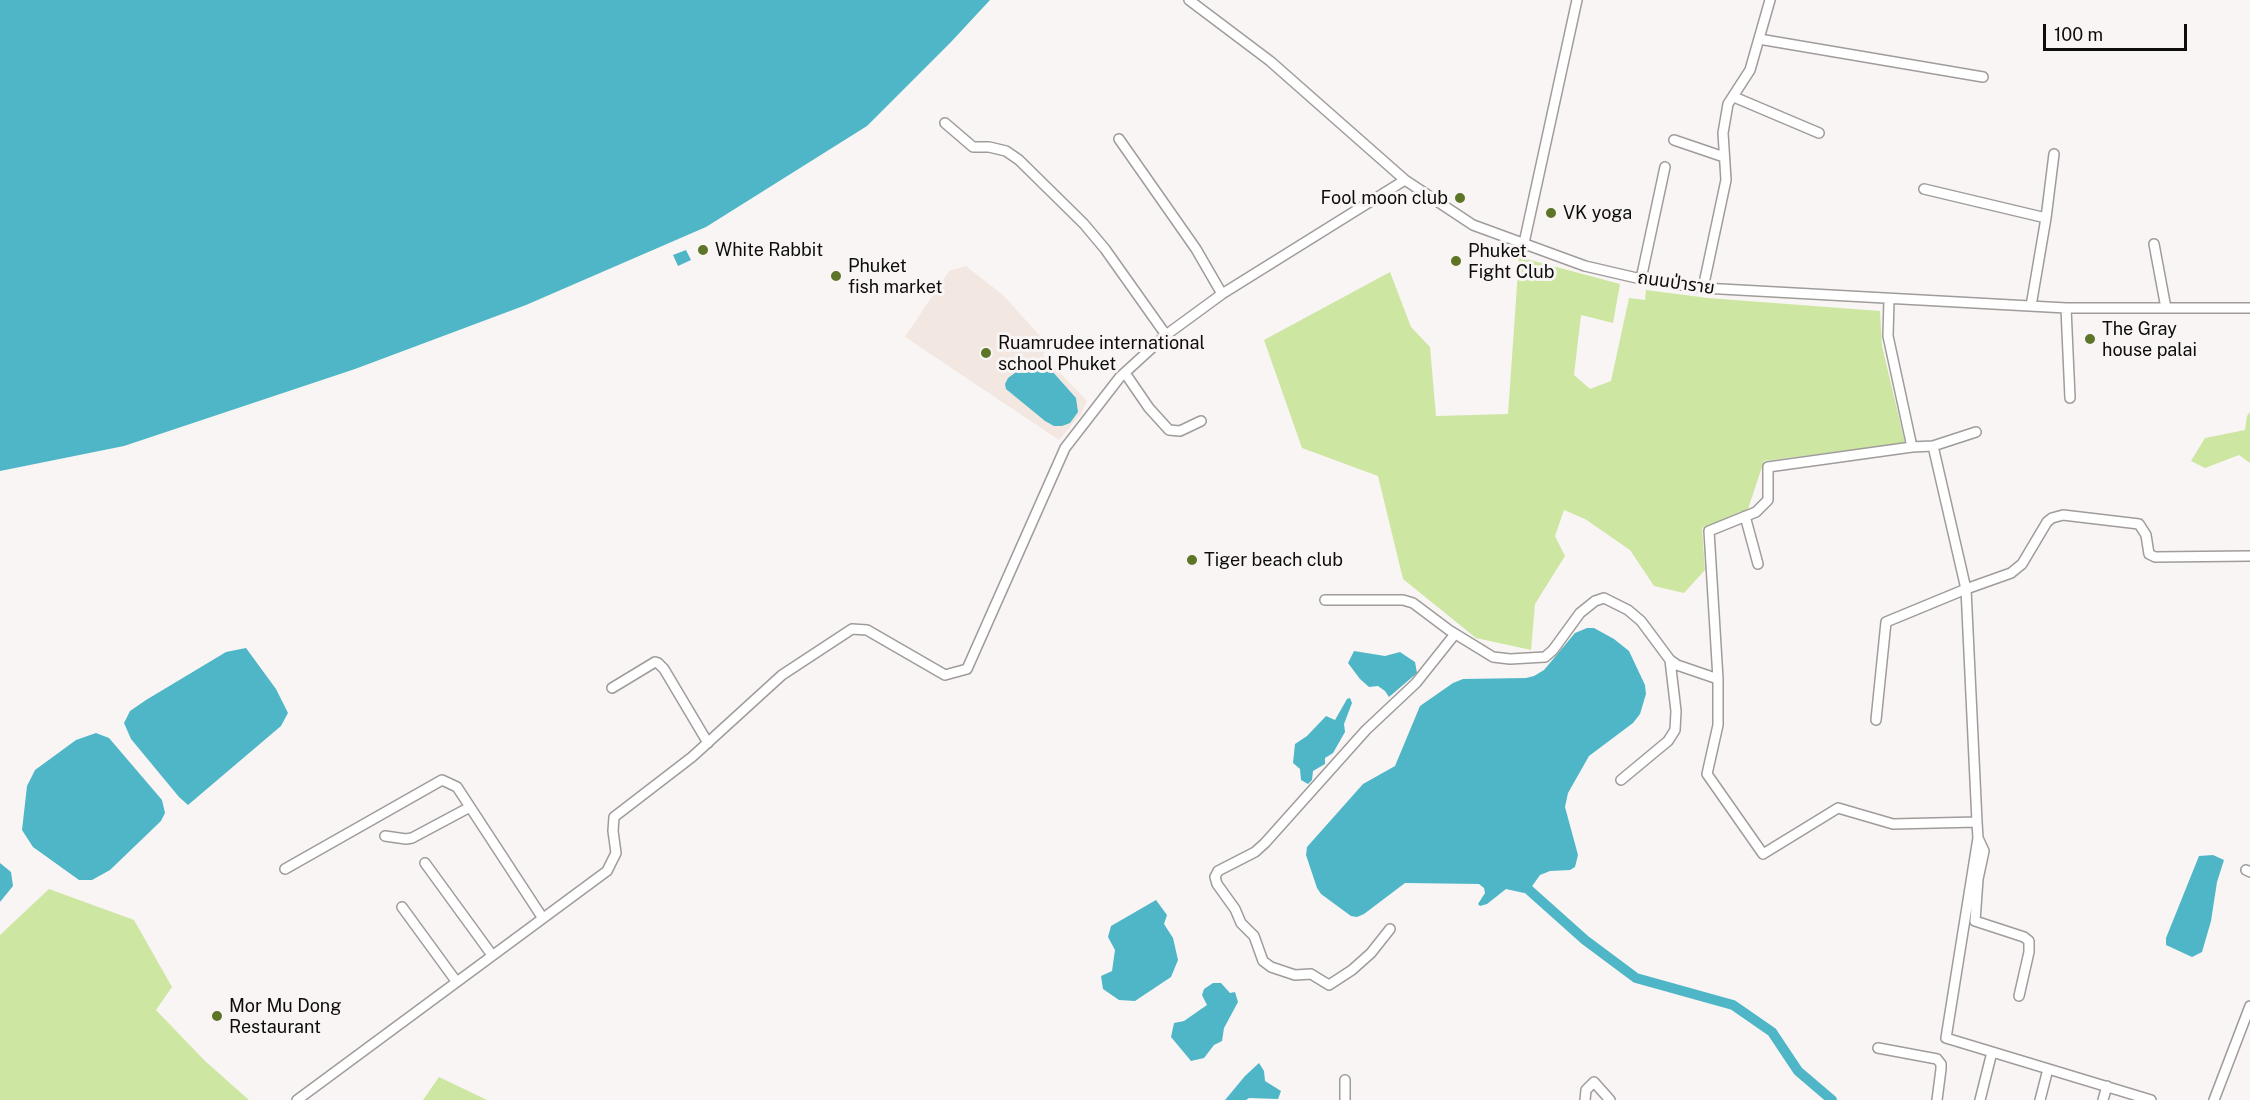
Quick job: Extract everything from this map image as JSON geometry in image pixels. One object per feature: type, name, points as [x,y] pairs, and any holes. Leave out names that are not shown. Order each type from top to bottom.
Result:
[{"type":"street","name":"ถนนป่าราย","points":[[1189,0],[1270,61],[1405,180],[1473,225],[1585,266],[1641,279],[1703,288],[2066,308],[2250,308]]},
{"type":"street","points":[[1524,243],[1577,0]]},
{"type":"street","points":[[1703,288],[1726,180],[1723,133],[1728,104],[1750,70],[1770,0]]},
{"type":"street","points":[[1759,39],[1983,77]]},
{"type":"street","points":[[1734,97],[1819,133]]},
{"type":"street","points":[[945,123],[973,147],[989,147],[1006,151],[1027,168],[1106,249],[1166,335]]},
{"type":"street","points":[[1119,139],[1196,249],[1222,294]]},
{"type":"street","points":[[1674,140],[1724,157]]},
{"type":"street","points":[[2031,306],[2054,154]]},
{"type":"street","points":[[1641,279],[1665,167]]},
{"type":"street","points":[[297,1100],[542,917],[607,872],[616,853],[614,817],[708,743],[782,675],[852,629],[867,630],[945,675],[967,669],[1065,448],[1125,373],[1166,335],[1222,294],[1405,180]]},
{"type":"street","points":[[1924,189],[2046,218]]},
{"type":"street","points":[[2154,244],[2166,308]]},
{"type":"street","points":[[1889,299],[1888,336],[1912,447]]},
{"type":"street","points":[[2066,308],[2070,398]]},
{"type":"street","points":[[1125,373],[1149,408],[1169,430],[1180,431],[1200,421]]},
{"type":"street","points":[[1976,432],[1933,446],[1767,467],[1768,500],[1756,512],[1709,531],[1718,679],[1718,725],[1707,774],[1762,854],[1838,808],[1893,824],[1977,822]]},
{"type":"street","points":[[1933,446],[1966,589],[1978,838],[1946,1038],[2151,1100]]},
{"type":"street","points":[[1876,720],[1886,622],[2011,573],[2022,564],[2047,522],[2063,515],[2139,524],[2146,535],[2149,554],[2155,557],[2250,556]]},
{"type":"street","points":[[1745,516],[1758,564]]},
{"type":"street","points":[[1325,600],[1403,600],[1413,603],[1455,634],[1493,657],[1510,659],[1542,658],[1553,650],[1580,614],[1595,601],[1604,598],[1628,610],[1641,621],[1670,660],[1677,665],[1718,679]]},
{"type":"street","points":[[1390,929],[1371,953],[1352,970],[1329,985],[1311,974],[1295,975],[1271,967],[1263,961],[1254,936],[1241,923],[1215,877],[1218,871],[1255,852],[1265,843],[1366,730],[1416,683],[1455,634]]},
{"type":"street","points":[[1621,780],[1668,741],[1675,730],[1677,711],[1670,660]]},
{"type":"street","points":[[612,688],[655,662],[658,663],[664,669],[708,743]]},
{"type":"street","points":[[285,869],[442,780],[457,787],[542,917]]},
{"type":"street","points":[[385,836],[412,838],[470,807]]},
{"type":"street","points":[[1978,838],[1984,851],[1978,879],[1975,921],[2024,937],[2029,941],[2029,952],[2019,996]]},
{"type":"street","points":[[425,863],[492,955]]},
{"type":"street","points":[[402,908],[456,981]]},
{"type":"street","points":[[2214,1100],[2250,1006]]},
{"type":"street","points":[[2240,1031],[2250,1035]]},
{"type":"street","points":[[1878,1048],[1937,1059],[1941,1064],[1941,1069],[1937,1100]]},
{"type":"street","points":[[1980,1100],[1992,1052]]},
{"type":"street","points":[[2040,1100],[2048,1069]]},
{"type":"street","points":[[1344,1080],[1346,1100]]},
{"type":"street","points":[[1585,1100],[1586,1090],[1594,1082],[1610,1100]]},
{"type":"street","points":[[2103,1100],[2107,1086]]},
{"type":"shaded area","name":"Ruamrudee international school Phuket","points":[[966,266],[1003,295],[1050,347],[1043,355],[1087,401],[1081,414],[1059,440],[905,337],[949,271]]},
{"type":"green space","points":[[1519,257],[1620,284],[1613,323],[1581,315],[1574,375],[1590,389],[1611,381],[1629,298],[1645,300],[1646,290],[1708,298],[1880,311],[1882,346],[1905,443],[1764,461],[1748,509],[1702,528],[1705,570],[1684,593],[1654,586],[1630,550],[1585,519],[1564,510],[1555,536],[1565,556],[1535,604],[1531,650],[1476,638],[1403,579],[1378,476],[1302,448],[1264,340],[1390,272],[1411,327],[1430,347],[1436,416],[1508,414]]},
{"type":"green space","points":[[2250,412],[2250,463],[2239,455],[2205,468],[2191,461],[2205,438],[2245,430],[2247,416]]},
{"type":"green space","points":[[49,889],[134,920],[172,987],[156,1010],[205,1061],[249,1100],[0,1100],[0,935]]},
{"type":"green space","points":[[439,1077],[487,1100],[423,1100]]},
{"type":"water","points":[[0,0],[990,0],[867,126],[706,227],[526,305],[355,369],[124,446],[0,471]]},
{"type":"water","points":[[686,250],[691,260],[678,266],[673,255]]},
{"type":"water","points":[[1034,359],[1043,361],[1076,398],[1078,412],[1070,423],[1054,426],[1006,389],[1005,384],[1008,378]]},
{"type":"water","points":[[1594,628],[1629,651],[1645,685],[1646,694],[1640,714],[1633,723],[1589,756],[1568,793],[1565,807],[1578,855],[1575,867],[1570,870],[1550,871],[1540,875],[1528,892],[1506,889],[1487,904],[1480,906],[1478,904],[1485,893],[1484,888],[1479,884],[1405,883],[1357,917],[1351,916],[1321,894],[1306,855],[1307,847],[1363,784],[1395,766],[1420,706],[1453,683],[1463,679],[1534,676],[1544,670],[1575,633]]},
{"type":"water","points":[[246,648],[276,689],[288,713],[281,726],[188,805],[131,739],[124,723],[130,711],[146,700],[226,652]]},
{"type":"water","points":[[1354,651],[1385,656],[1400,652],[1415,662],[1417,673],[1389,697],[1378,686],[1369,687],[1360,679],[1348,663]]},
{"type":"water","points":[[1350,698],[1352,703],[1344,724],[1345,732],[1333,753],[1325,758],[1325,764],[1313,771],[1312,780],[1308,784],[1301,780],[1300,769],[1293,763],[1295,744],[1307,736],[1326,716],[1335,720],[1347,699]]},
{"type":"water","points":[[96,733],[109,738],[162,800],[165,813],[161,821],[110,870],[92,880],[79,880],[33,847],[22,830],[27,786],[35,770],[76,740]]},
{"type":"water","points":[[2213,855],[2224,860],[2202,952],[2192,957],[2166,945],[2166,938],[2199,856]]},
{"type":"water","points":[[0,863],[11,872],[13,886],[0,902]]},
{"type":"water","points":[[1156,900],[1167,915],[1164,924],[1173,938],[1178,960],[1171,977],[1135,1001],[1119,1000],[1103,989],[1101,976],[1112,971],[1115,950],[1108,937],[1111,926]]},
{"type":"water","points":[[1213,983],[1221,983],[1230,993],[1235,992],[1238,1002],[1224,1028],[1222,1041],[1214,1045],[1204,1058],[1191,1061],[1171,1037],[1174,1023],[1184,1021],[1207,1005],[1202,995],[1204,989]]},
{"type":"water","points":[[1259,1063],[1264,1071],[1265,1081],[1281,1091],[1278,1099],[1225,1100],[1245,1076]]},
{"type":"waterway","points":[[1529,890],[1585,940],[1636,978],[1733,1005],[1772,1032],[1798,1071],[1832,1100]]},
{"type":"place","name":"Fool moon club","points":[[1460,198]]},
{"type":"place","name":"VK yoga","points":[[1551,213]]},
{"type":"place","name":"White Rabbit","points":[[703,250]]},
{"type":"place","name":"Phuket Fight Club","points":[[1456,261]]},
{"type":"place","name":"Phuket fish market","points":[[836,276]]},
{"type":"place","name":"The Gray house palai","points":[[2090,339]]},
{"type":"place","name":"Ruamrudee international school Phuket","points":[[986,353]]},
{"type":"place","name":"Tiger beach club","points":[[1192,560]]},
{"type":"place","name":"Mor Mu Dong Restaurant","points":[[217,1016]]}]
